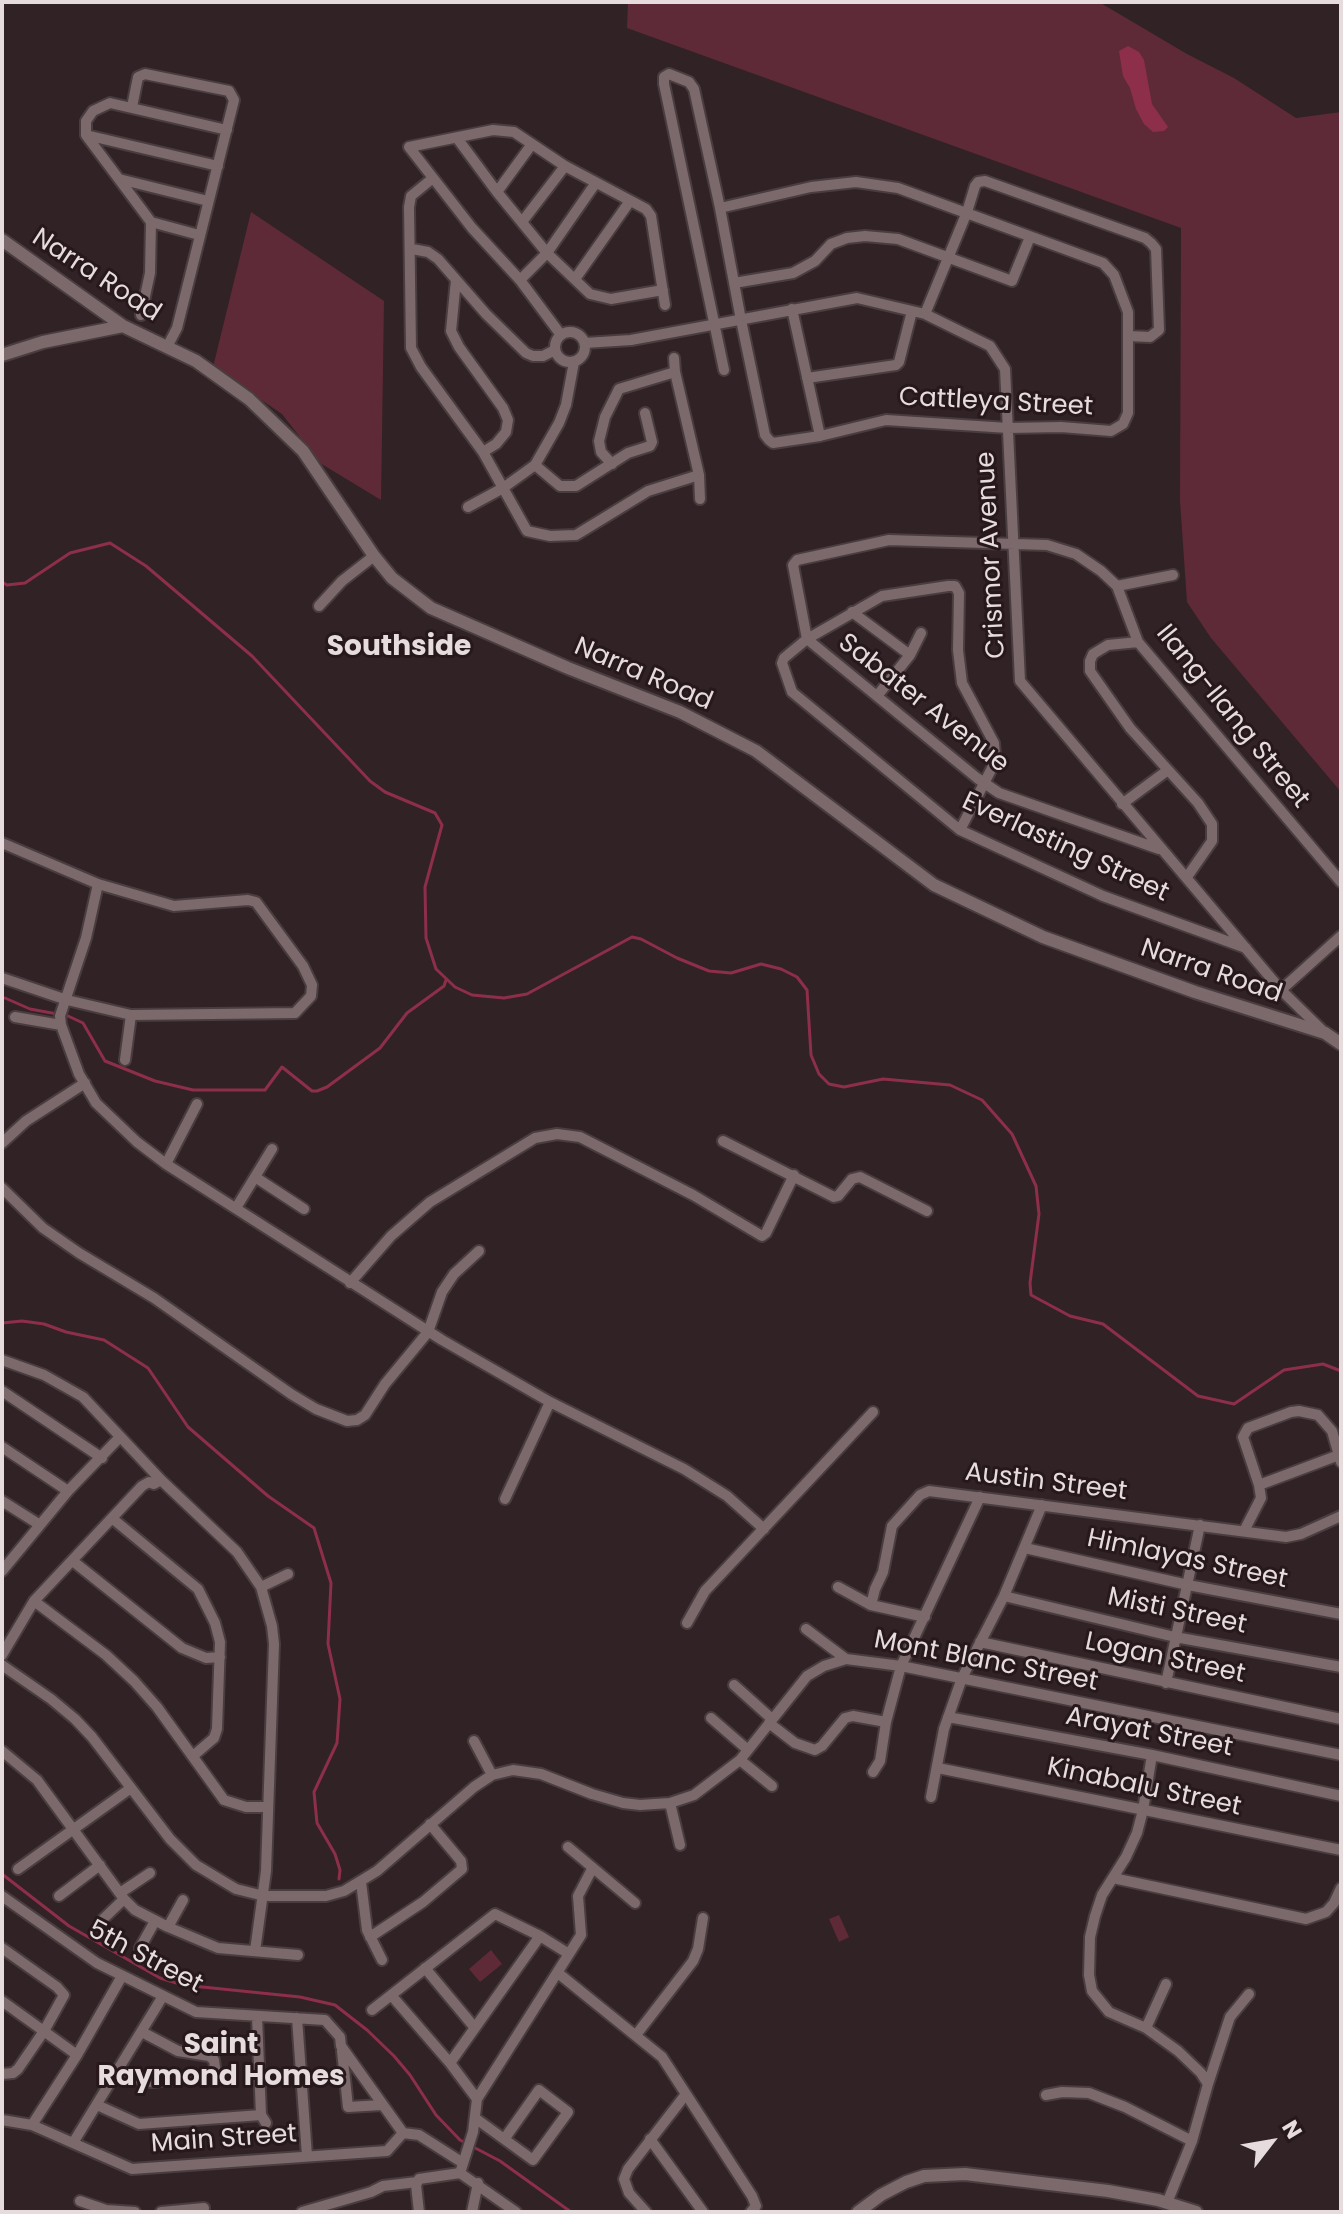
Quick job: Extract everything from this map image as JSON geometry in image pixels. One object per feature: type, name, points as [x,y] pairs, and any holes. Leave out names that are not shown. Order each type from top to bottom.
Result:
[{"type":"street","points":[[132,107],[138,77],[145,74],[229,91],[234,100],[177,328],[167,347]]},
{"type":"street","points":[[720,208],[694,89],[689,82],[669,74],[664,77],[664,84],[724,370]]},
{"type":"street","points":[[141,315],[150,273],[151,222],[86,135],[86,121],[101,105],[110,103],[227,130]]},
{"type":"street","points":[[561,335],[520,280],[472,228],[409,147],[493,130],[514,132],[595,184],[646,209],[651,216],[665,305]]},
{"type":"street","points":[[86,135],[218,166]]},
{"type":"street","points":[[457,138],[547,253],[590,294],[611,299],[663,290]]},
{"type":"street","points":[[497,192],[532,144]]},
{"type":"street","points":[[522,222],[565,166]]},
{"type":"street","points":[[433,178],[411,196],[409,207],[412,249],[411,348],[421,367],[483,452],[527,531],[550,536],[576,535],[648,491],[699,475]]},
{"type":"street","points":[[119,179],[208,201]]},
{"type":"street","points":[[925,314],[975,186],[985,181],[1145,238],[1156,249],[1159,330],[1150,337],[1128,336]]},
{"type":"street","name":"Cattleya Street","points":[[856,182],[898,188],[1103,263],[1114,275],[1128,312],[1128,413],[1123,424],[1111,431],[886,420],[820,436],[773,443],[765,435],[720,208],[811,187],[856,182]]},
{"type":"street","points":[[520,280],[547,253],[595,184]]},
{"type":"street","points":[[575,279],[630,201]]},
{"type":"street","points":[[151,222],[199,235]]},
{"type":"street","points":[[734,283],[793,273],[815,261],[831,244],[865,236],[898,239],[1012,281],[1030,237]]},
{"type":"street","name":"Narra Road","points":[[2,240],[123,326],[223,378],[272,420],[303,451],[392,578],[431,608],[568,668],[680,712],[756,751],[934,885],[1043,937],[1195,992],[1325,1033],[1341,1044]]},
{"type":"street","points":[[412,249],[428,252],[438,259],[486,314],[526,353],[543,356],[555,350]]},
{"type":"street","points":[[456,280],[451,331],[459,347],[510,412],[506,432],[496,444],[483,452]]},
{"type":"street","name":"Crismor Avenue","points":[[585,343],[631,340],[857,298],[925,314],[990,346],[1005,369],[1020,681],[1281,990],[1325,1033]]},
{"type":"street","points":[[792,309],[820,436]]},
{"type":"street","points":[[807,378],[896,365],[912,311]]},
{"type":"street","points":[[2,355],[43,342],[123,326]]},
{"type":"street","points":[[468,507],[503,488],[535,465],[566,405],[574,362],[584,353],[585,343],[575,333],[561,335],[556,341],[555,350],[560,358],[574,362]]},
{"type":"street","points":[[674,358],[699,475],[700,499]]},
{"type":"street","points":[[612,464],[601,452],[599,441],[605,417],[619,389],[675,372]]},
{"type":"street","points":[[535,465],[560,486],[576,486],[628,453],[650,446],[652,442],[645,413]]},
{"type":"street","name":"Sabater Avenue","points":[[1013,544],[889,540],[802,558],[793,565],[807,639],[999,793],[1160,850]]},
{"type":"street","points":[[1013,544],[1047,545],[1076,554],[1117,586],[1173,575]]},
{"type":"street","points":[[319,606],[342,581],[374,556]]},
{"type":"street","points":[[807,639],[882,596],[955,586],[959,593],[958,650],[962,683],[994,743],[993,766],[960,830]]},
{"type":"street","name":"Ilang-Ilang Street","points":[[1117,586],[1138,642],[1341,882]]},
{"type":"street","points":[[852,612],[910,655]]},
{"type":"street","points":[[877,696],[910,655],[921,633]]},
{"type":"street","name":"Everlasting Street","points":[[807,639],[782,663],[792,692],[960,830],[1103,896],[1246,948]]},
{"type":"street","points":[[1138,642],[1108,645],[1093,654],[1090,671],[1130,728],[1198,803],[1212,824],[1212,841],[1187,877]]},
{"type":"street","points":[[1122,804],[1168,770]]},
{"type":"street","points":[[2,843],[98,884],[174,906],[256,902],[303,966],[313,991],[307,1003],[295,1013],[131,1015],[67,1000],[2,978]]},
{"type":"street","points":[[98,884],[86,938],[61,1018],[85,1083],[96,1103],[117,1124],[166,1164],[428,1332],[550,1402],[684,1469],[727,1496],[764,1529]]},
{"type":"street","points":[[1281,990],[1341,936]]},
{"type":"street","points":[[125,1060],[131,1015]]},
{"type":"street","points":[[15,1017],[61,1018]]},
{"type":"street","points":[[2,1143],[26,1121],[85,1083]]},
{"type":"street","points":[[166,1164],[197,1104]]},
{"type":"street","points":[[350,1283],[391,1236],[430,1202],[535,1138],[557,1134],[580,1137],[693,1195],[762,1236],[794,1175]]},
{"type":"street","points":[[723,1141],[834,1197],[852,1179],[860,1177],[927,1211]]},
{"type":"street","points":[[236,1208],[272,1149]]},
{"type":"street","points":[[255,1177],[304,1209]]},
{"type":"street","points":[[2,1188],[43,1228],[108,1272],[154,1298],[291,1394],[331,1416],[347,1421],[365,1415],[385,1384],[428,1332],[442,1292],[454,1274],[479,1251]]},
{"type":"street","points":[[2,1360],[44,1375],[83,1397],[161,1480],[228,1542],[261,1587],[274,1644],[264,1896],[255,1951]]},
{"type":"street","points":[[2,1391],[102,1458]]},
{"type":"street","points":[[505,1499],[550,1402]]},
{"type":"street","points":[[687,1623],[705,1591],[873,1412]]},
{"type":"street","points":[[1244,1531],[1259,1503],[1259,1485],[1243,1437],[1244,1431],[1291,1412],[1318,1415],[1332,1431],[1340,1458],[1259,1485]]},
{"type":"street","points":[[2,1571],[7,1555],[40,1525],[120,1437]]},
{"type":"street","points":[[2,1447],[68,1491]]},
{"type":"street","points":[[2,1655],[34,1601],[74,1562],[142,1486],[161,1480]]},
{"type":"street","name":"Austin Street","points":[[871,1605],[883,1572],[892,1526],[920,1495],[937,1490],[1295,1536],[1341,1516]]},
{"type":"street","points":[[873,1772],[880,1761],[886,1722],[901,1666],[980,1497]]},
{"type":"street","points":[[2,1501],[40,1525]]},
{"type":"street","points":[[931,1797],[948,1717],[962,1678],[1004,1596],[1042,1505]]},
{"type":"street","points":[[113,1519],[198,1589],[215,1623],[220,1657],[217,1729],[214,1738],[193,1756]]},
{"type":"street","points":[[1166,1683],[1200,1525]]},
{"type":"street","name":"Himlayas Street","points":[[1025,1548],[1188,1585],[1341,1614]]},
{"type":"street","points":[[74,1562],[182,1648],[206,1658],[220,1657]]},
{"type":"street","points":[[261,1587],[288,1574]]},
{"type":"street","points":[[838,1587],[871,1605],[925,1617]]},
{"type":"street","name":"Misti Street","points":[[1004,1596],[1175,1637],[1341,1667]]},
{"type":"street","points":[[34,1601],[106,1655],[134,1681],[224,1800],[246,1807],[267,1807]]},
{"type":"street","points":[[806,1629],[846,1659]]},
{"type":"street","name":"Logan Street","points":[[980,1642],[1341,1719]]},
{"type":"street","name":"Mont Blanc Street","points":[[492,1775],[513,1770],[528,1771],[609,1800],[640,1805],[670,1803],[694,1795],[740,1760],[807,1676],[846,1659],[901,1666],[1341,1755]]},
{"type":"street","points":[[2,1665],[75,1719],[170,1839],[196,1865],[236,1889],[264,1896],[326,1896],[361,1882],[492,1775],[474,1741]]},
{"type":"street","points":[[734,1685],[795,1743],[815,1750],[845,1718],[853,1716],[886,1722]]},
{"type":"street","name":"Arayat Street","points":[[948,1717],[1152,1755],[1341,1796]]},
{"type":"street","points":[[711,1718],[748,1750]]},
{"type":"street","points":[[2,1751],[37,1780],[135,1910],[218,1948],[298,1955]]},
{"type":"street","points":[[1152,1755],[1143,1810],[1126,1857],[1102,1895],[1090,1937],[1089,1975],[1092,1991],[1109,2012],[1146,2028],[1194,2064],[1208,2084]]},
{"type":"street","points":[[740,1760],[772,1786]]},
{"type":"street","name":"Kinabalu Street","points":[[938,1768],[1341,1850]]},
{"type":"street","points":[[18,1869],[131,1788]]},
{"type":"street","points":[[670,1803],[680,1845]]},
{"type":"street","points":[[370,1937],[423,1902],[462,1869],[461,1861],[430,1824]]},
{"type":"street","points":[[568,1847],[635,1903]]},
{"type":"street","points":[[59,1896],[100,1865]]},
{"type":"street","points":[[462,2168],[473,2132],[477,2099],[581,1935],[578,1896],[592,1869]]},
{"type":"street","points":[[100,1922],[122,1896],[150,1873]]},
{"type":"street","points":[[1113,1878],[1306,1919],[1326,1912],[1341,1888]]},
{"type":"street","points":[[361,1882],[370,1937],[382,1960]]},
{"type":"street","name":"5th Street","points":[[2,1896],[97,1963],[196,2012],[325,2020],[340,2037],[341,2046]]},
{"type":"street","points":[[168,1927],[183,1900]]},
{"type":"street","points":[[372,2010],[495,1914],[569,1954]]},
{"type":"street","points":[[636,2035],[693,1961],[703,1918]]},
{"type":"street","points":[[140,1948],[155,1921]]},
{"type":"street","points":[[450,2063],[540,1936]]},
{"type":"street","points":[[2,1948],[66,1995],[18,2069],[2,2074]]},
{"type":"street","points":[[425,1968],[475,2028]]},
{"type":"street","points":[[558,1973],[658,2052],[752,2196],[754,2209]]},
{"type":"street","points":[[32,2125],[122,1976]]},
{"type":"street","points":[[1146,2028],[1166,1984]]},
{"type":"street","points":[[1160,2205],[1192,2141],[1230,2017],[1249,1994]]},
{"type":"street","points":[[391,1995],[477,2099]]},
{"type":"street","points":[[73,2143],[163,1996]]},
{"type":"street","points":[[2,2001],[77,2055]]},
{"type":"street","points":[[97,2105],[139,2124],[263,2119],[257,2016]]},
{"type":"street","points":[[297,2018],[307,2156]]},
{"type":"street","points":[[120,2069],[152,2082],[216,2075],[214,2060],[209,2056],[178,2051],[142,2032]]},
{"type":"street","points":[[341,2046],[348,2107],[382,2105]]},
{"type":"street","points":[[341,2046],[403,2133],[419,2135],[516,2212]]},
{"type":"street","points":[[475,2118],[533,2160],[568,2112],[539,2090],[505,2138]]},
{"type":"street","points":[[1046,2095],[1089,2093],[1125,2107],[1192,2141]]},
{"type":"street","points":[[646,2212],[629,2193],[624,2179],[628,2169],[686,2094]]},
{"type":"street","name":"Main Street","points":[[2,2120],[32,2125],[132,2169],[387,2151],[403,2133]]},
{"type":"street","points":[[650,2139],[703,2212]]},
{"type":"street","points":[[302,2212],[383,2186],[417,2182],[462,2168]]},
{"type":"street","points":[[858,2212],[906,2182],[924,2176],[965,2174],[1108,2191],[1196,2212]]},
{"type":"street","points":[[417,2182],[419,2212]]},
{"type":"street","points":[[472,2212],[478,2183]]},
{"type":"street","points":[[80,2201],[105,2211],[135,2212]]},
{"type":"street","points":[[161,2212],[204,2210]]},
{"type":"shaded area","points":[[628,2],[1099,2],[1234,78],[1296,118],[1341,112],[1341,792],[1211,638],[1187,602],[1180,501],[1181,228],[627,28]]},
{"type":"shaded area","points":[[1128,46],[1139,52],[1144,60],[1152,104],[1168,127],[1164,131],[1153,132],[1144,124],[1136,109],[1123,76],[1119,51]]},
{"type":"shaded area","points":[[251,212],[384,301],[381,500],[320,463],[282,414],[213,367]]},
{"type":"shaded area","points":[[839,1915],[849,1937],[839,1942],[829,1919]]},
{"type":"shaded area","points":[[491,1950],[502,1964],[480,1982],[469,1969]]},
{"type":"waterway","points":[[2,582],[7,585],[25,583],[70,553],[110,543],[146,566],[252,656],[370,781],[385,792],[435,813],[442,825],[425,887],[426,938],[436,969],[455,987],[472,995],[504,998],[527,994],[632,937],[709,971],[731,973],[761,964],[781,969],[797,977],[807,990],[811,1055],[819,1074],[829,1084],[844,1087],[883,1079],[950,1085],[982,1100],[1012,1134],[1036,1186],[1039,1214],[1031,1295],[1070,1316],[1103,1324],[1198,1396],[1234,1404],[1284,1370],[1323,1364],[1341,1371]]},
{"type":"waterway","points":[[5,998],[30,1009],[68,1016],[83,1023],[105,1061],[155,1081],[193,1090],[265,1090],[282,1067],[312,1091],[317,1091],[380,1048],[407,1013],[444,986],[446,980]]},
{"type":"waterway","points":[[2,1323],[22,1321],[44,1324],[104,1340],[148,1368],[188,1427],[268,1496],[314,1528],[331,1583],[328,1644],[340,1699],[337,1743],[314,1792],[317,1823],[335,1854],[340,1870],[339,1879]]},
{"type":"waterway","points":[[2,1874],[69,1926],[160,1978],[183,1985],[300,1997],[335,2005],[394,2056],[436,2115],[460,2140],[500,2161],[571,2212]]},
{"type":"district","name":"Southside","points":[[399,648]]},
{"type":"district","name":"Saint Raymond Homes","points":[[221,2062]]}]
